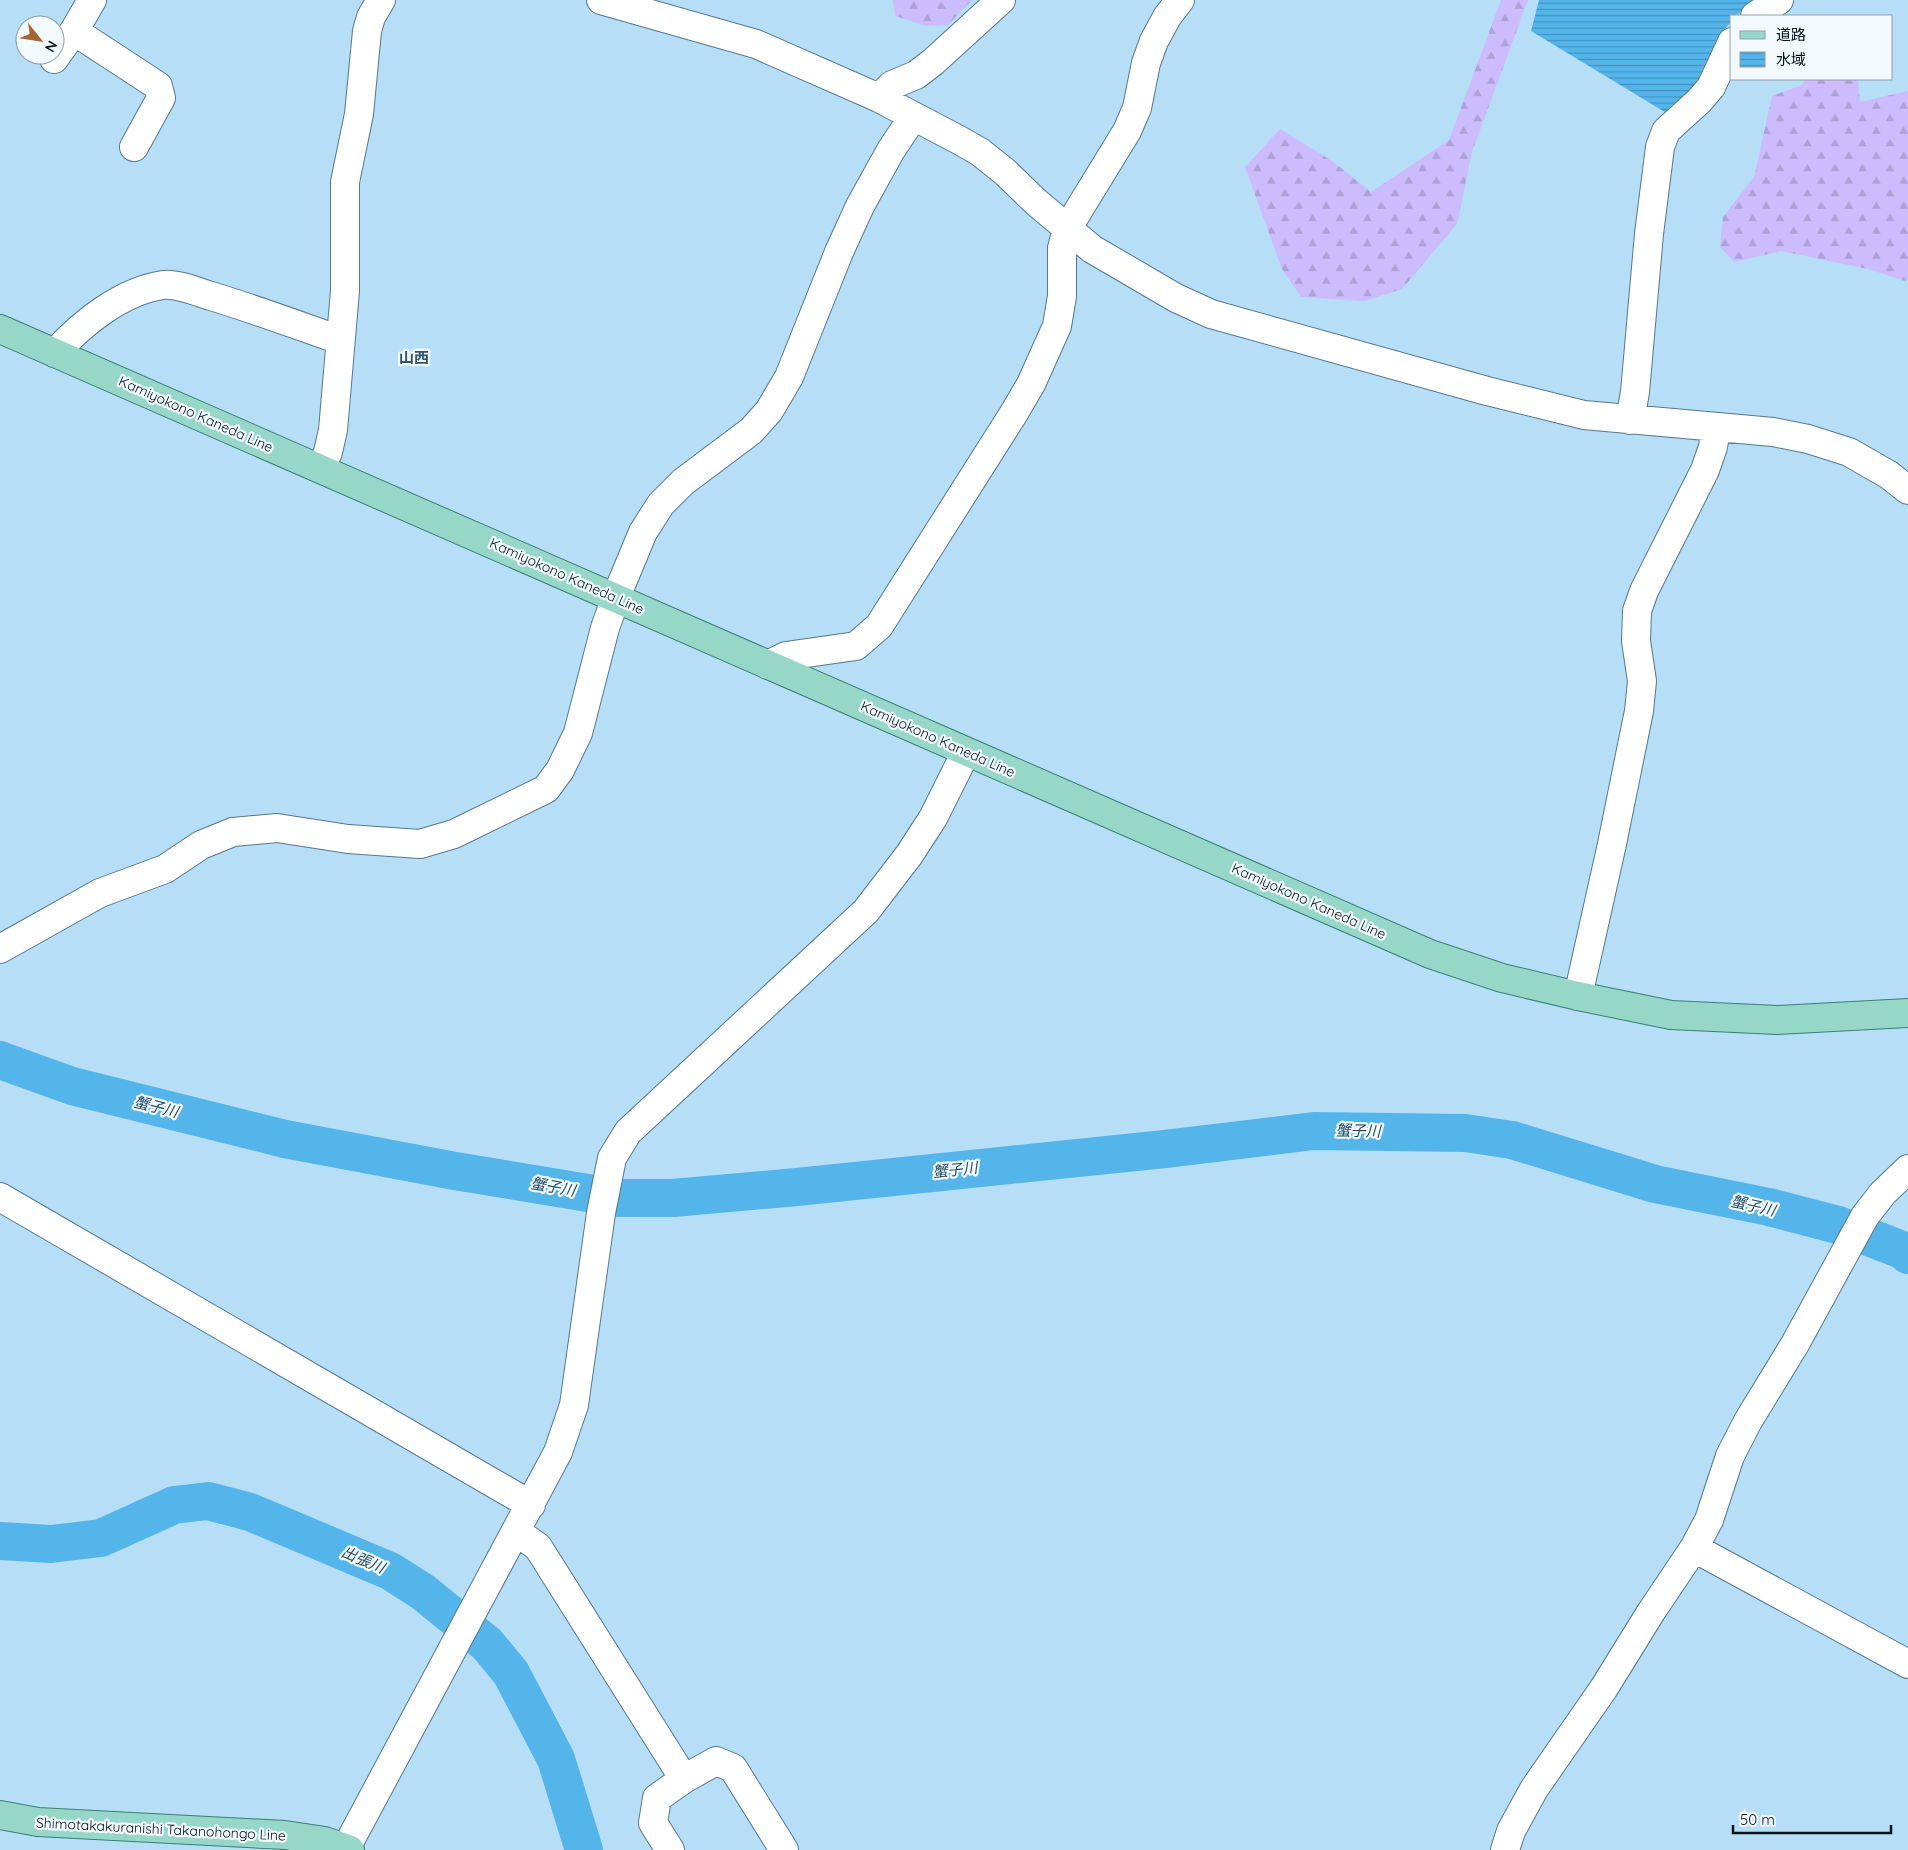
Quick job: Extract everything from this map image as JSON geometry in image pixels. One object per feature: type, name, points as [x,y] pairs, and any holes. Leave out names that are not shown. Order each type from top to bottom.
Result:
[{"type":"main road","name":"Kamiyokono Kaneda Line","points":[[0,329],[1430,954],[1502,978],[1578,996],[1670,1014],[1777,1020],[1908,1013]]},
{"type":"main road","name":"Shimotakakuranishi Takanohongo Line","points":[[0,1816],[38,1822],[285,1836],[325,1841],[348,1849]]},
{"type":"street","points":[[65,44],[92,0]]},
{"type":"street","points":[[321,468],[328,452],[333,430],[345,291],[345,182],[359,114],[367,31],[371,17],[381,0]]},
{"type":"street","points":[[601,0],[756,44],[879,98],[980,152],[1092,249],[1176,298],[1211,314],[1487,391],[1584,415],[1773,432],[1808,439],[1849,452],[1889,475],[1908,490]]},
{"type":"street","points":[[879,98],[892,85],[916,75],[1001,0]]},
{"type":"street","points":[[768,665],[786,656],[856,646],[879,626],[1031,384],[1057,326],[1062,296],[1062,248],[1067,229],[1127,131],[1137,108],[1146,63],[1154,41],[1167,17],[1180,0]]},
{"type":"street","points":[[1756,15],[1779,0]]},
{"type":"street","points":[[74,31],[158,86],[161,98],[134,147]]},
{"type":"street","points":[[1630,420],[1635,392],[1649,234],[1660,147],[1666,131],[1700,101],[1711,87],[1730,46]]},
{"type":"street","points":[[0,949],[100,893],[165,869],[201,844],[233,832],[277,828],[348,839],[420,844],[454,834],[546,789],[560,770],[578,733],[605,628],[643,532],[661,504],[683,482],[751,431],[769,411],[790,377],[838,252],[860,206],[891,150],[913,117]]},
{"type":"street","points":[[55,353],[68,338],[103,310],[144,290],[164,284],[187,288],[340,340]]},
{"type":"street","points":[[1578,996],[1639,711],[1642,681],[1636,641],[1637,611],[1644,591],[1705,470],[1713,447],[1716,428]]},
{"type":"street","points":[[348,1849],[558,1452],[574,1405],[601,1213],[612,1158],[628,1132],[866,911],[909,855],[933,818],[966,752]]},
{"type":"street","points":[[1505,1850],[1511,1831],[1534,1789],[1604,1688],[1651,1612],[1694,1548],[1709,1520],[1730,1456],[1748,1421],[1795,1344],[1865,1216],[1883,1193],[1908,1169]]},
{"type":"street","points":[[0,1197],[531,1505]]},
{"type":"street","points":[[517,1532],[538,1547],[684,1779]]},
{"type":"street","points":[[1694,1548],[1908,1664]]},
{"type":"street","points":[[670,1850],[653,1823],[657,1798],[684,1779],[716,1761],[733,1768],[784,1850]]},
{"type":"green space","points":[[893,0],[972,0],[948,25],[926,26],[895,16]]},
{"type":"green space","points":[[1501,0],[1528,0],[1472,152],[1457,224],[1402,289],[1365,301],[1301,297],[1282,269],[1245,167],[1280,129],[1332,161],[1371,192],[1449,140]]},
{"type":"green space","points":[[1805,80],[1858,80],[1860,102],[1908,91],[1908,279],[1905,281],[1868,269],[1781,251],[1734,262],[1720,247],[1723,217],[1754,177],[1772,96],[1802,85]]},
{"type":"water","points":[[1539,0],[1756,0],[1737,15],[1730,15],[1730,23],[1721,33],[1704,75],[1696,86],[1668,114],[1531,31]]},
{"type":"waterway","name":"蟹子川","points":[[0,1060],[72,1086],[285,1139],[455,1171],[618,1198],[673,1198],[797,1187],[1165,1149],[1314,1131],[1465,1133],[1512,1140],[1655,1184],[1769,1207],[1838,1225],[1902,1250],[1908,1255]]},
{"type":"waterway","name":"出張川","points":[[0,1541],[51,1544],[101,1538],[174,1505],[208,1501],[250,1512],[390,1571],[423,1592],[487,1644],[511,1673],[556,1759],[584,1850]]},
{"type":"district","name":"山西","points":[[414,358]]}]
